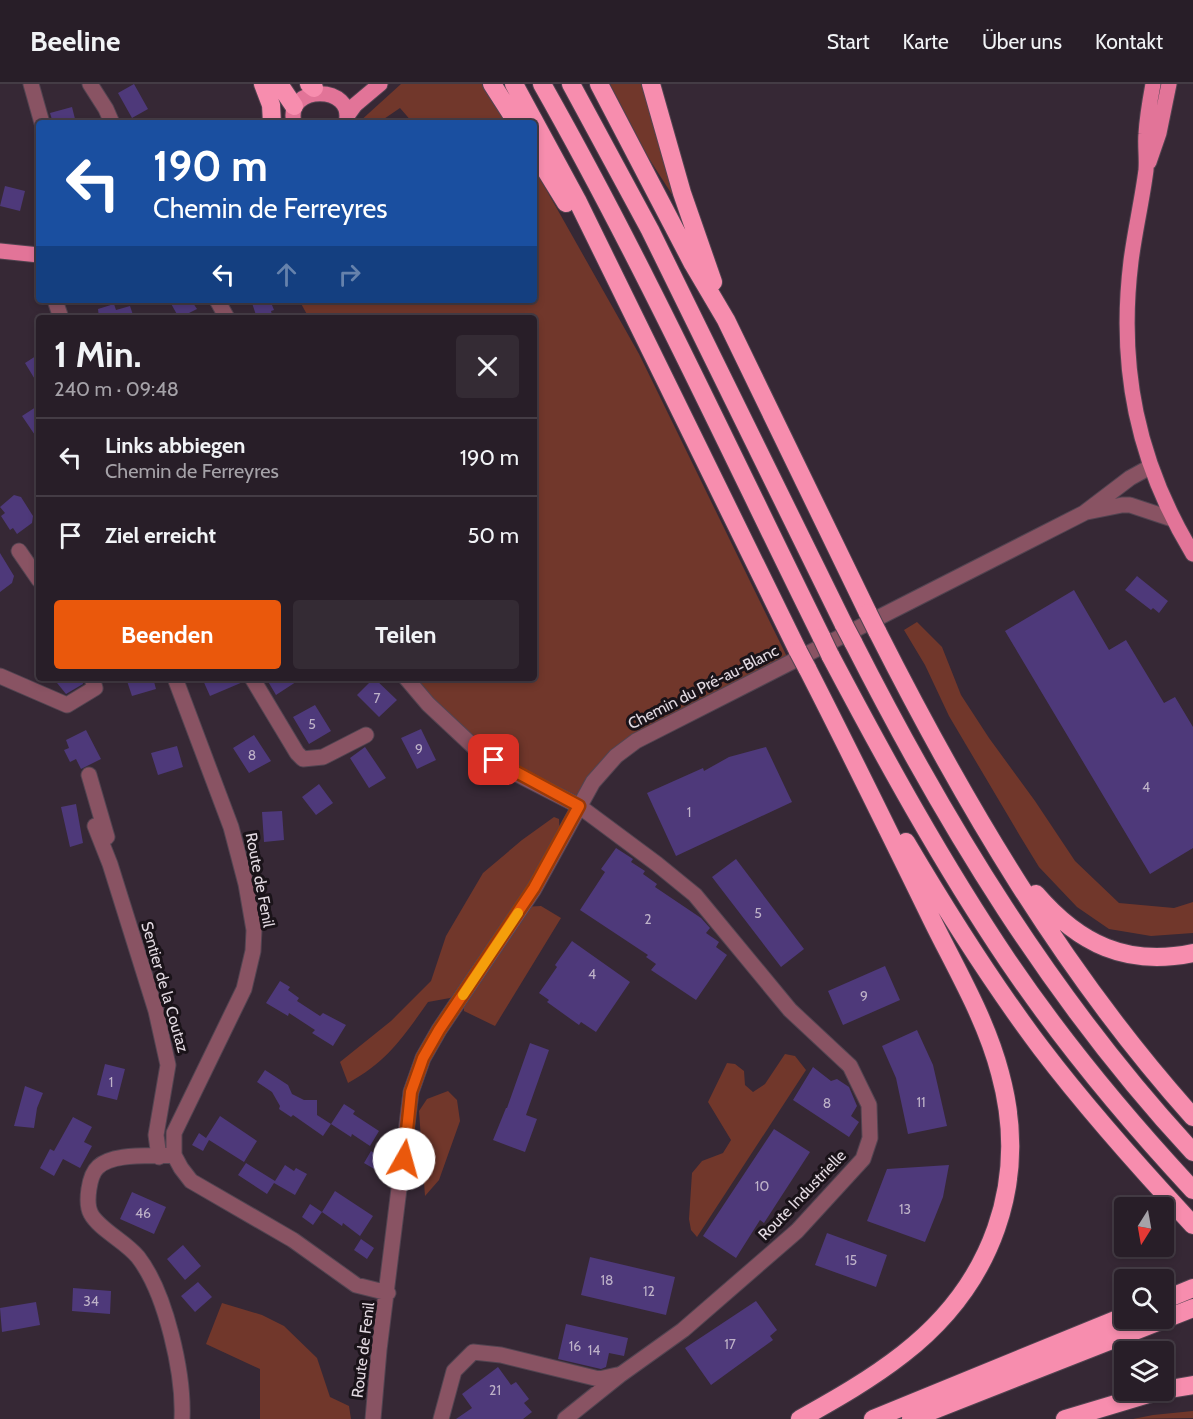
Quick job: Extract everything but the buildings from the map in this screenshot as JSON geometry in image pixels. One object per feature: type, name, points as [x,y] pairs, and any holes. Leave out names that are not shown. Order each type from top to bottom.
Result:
[{"type":"highway","points":[[263,84],[271,105],[273,120]]},
{"type":"highway","points":[[279,84],[292,117]]},
{"type":"highway","points":[[492,84],[515,120]]},
{"type":"highway","points":[[514,84],[534,120]]},
{"type":"highway","points":[[542,84],[643,272],[830,655],[929,835],[1009,962],[1076,1054],[1124,1113],[1193,1190]]},
{"type":"highway","points":[[571,84],[650,230],[844,625],[940,804],[1023,937],[1100,1043],[1193,1152]]},
{"type":"highway","points":[[599,84],[693,264],[726,320],[868,613],[943,755],[1060,947],[1136,1049],[1193,1116]]},
{"type":"highway","points":[[651,84],[682,194],[726,320]]},
{"type":"highway","points":[[537,126],[577,200],[987,1035],[1000,1073],[1007,1107],[1010,1163],[1005,1201],[994,1236],[978,1270],[958,1300],[932,1329],[904,1353],[856,1387],[800,1419]]},
{"type":"highway","points":[[537,156],[628,304]]},
{"type":"highway","points":[[846,744],[948,911],[1022,1022],[1103,1125],[1193,1225]]},
{"type":"highway","points":[[996,844],[1048,907],[1073,930],[1090,940],[1114,951],[1142,957],[1193,953]]},
{"type":"highway","points":[[1174,1296],[1193,1288]]},
{"type":"highway","points":[[911,1419],[1193,1308]]},
{"type":"highway","points":[[873,1419],[1114,1320]]},
{"type":"highway","points":[[1174,1388],[1193,1385]]},
{"type":"highway","points":[[1065,1419],[1126,1401]]},
{"type":"main road","points":[[346,120],[355,105],[380,84]]},
{"type":"main road","points":[[1153,84],[1146,131],[1146,168],[1131,264],[1128,346],[1133,403],[1150,467],[1172,519],[1193,554]]},
{"type":"main road","points":[[1146,168],[1159,133],[1169,84]]},
{"type":"main road","points":[[292,117],[304,93],[322,86],[343,100],[346,120]]},
{"type":"main road","points":[[0,251],[36,255]]},
{"type":"street","points":[[31,84],[41,120]]},
{"type":"street","points":[[90,84],[111,120]]},
{"type":"street","name":"Chemin du Pré-au-Blanc","points":[[388,1293],[411,1092],[423,1058],[439,1030],[534,888],[593,782],[616,756],[636,741],[1084,513],[1130,478],[1150,467]]},
{"type":"street","name":"Chemin du Pré-au-Blanc","points":[[1084,513],[1130,505],[1172,519]]},
{"type":"street","points":[[19,552],[36,576]]},
{"type":"street","points":[[0,676],[67,705],[95,688],[93,681]]},
{"type":"street","name":"Route de Fenil","points":[[176,681],[231,827],[246,884],[254,930],[254,951],[244,989],[174,1133],[166,1156],[181,1168],[191,1181],[293,1240],[356,1285],[388,1293],[379,1350],[373,1419]]},
{"type":"street","points":[[254,681],[297,753],[303,759],[323,757],[366,735]]},
{"type":"street","name":"Route Industrielle","points":[[409,681],[428,704],[475,748],[511,771],[579,806],[695,895],[790,1010],[850,1066],[869,1105],[870,1138],[863,1159],[806,1222],[683,1330],[620,1374],[565,1419]]},
{"type":"street","name":"Sentier de la Coutaz","points":[[89,775],[110,849],[112,858],[110,864]]},
{"type":"street","name":"Sentier de la Coutaz","points":[[95,826],[110,864],[156,1011],[168,1065],[156,1135],[166,1156]]},
{"type":"street","points":[[166,1156],[120,1156],[98,1167],[88,1185],[90,1213],[102,1227],[121,1239],[138,1257],[151,1277],[159,1296],[177,1358],[183,1397],[182,1419]]},
{"type":"street","name":"Route Industrielle","points":[[441,1419],[454,1371],[473,1352],[501,1355],[599,1379],[620,1374]]},
{"type":"shaded area","points":[[401,84],[483,84],[505,120],[410,120],[400,108],[382,120],[361,120]]},
{"type":"shaded area","points":[[610,84],[644,84],[677,195],[673,196],[648,157]]},
{"type":"shaded area","points":[[537,173],[639,354],[790,663],[636,741],[579,806],[511,771],[409,681],[537,681],[537,315],[307,315],[301,303],[537,303]]},
{"type":"shaded area","points":[[917,622],[942,647],[961,695],[1075,861],[1119,903],[1174,908],[1193,902],[1193,933],[1151,936],[1109,929],[1077,907],[1039,867],[949,716],[925,665],[904,630]]},
{"type":"shaded area","points":[[554,817],[559,819],[560,840],[523,907],[541,906],[561,918],[495,1026],[464,1011],[463,994],[475,975],[450,998],[428,1002],[393,1048],[362,1075],[348,1083],[340,1062],[391,1021],[431,981],[446,936],[483,873]]},
{"type":"shaded area","points":[[785,1054],[795,1056],[806,1070],[697,1237],[691,1230],[689,1219],[692,1173],[702,1161],[723,1153],[731,1140],[708,1102],[727,1063],[735,1064],[744,1071],[745,1085],[753,1092],[765,1084]]},
{"type":"shaded area","points":[[448,1091],[457,1100],[460,1121],[439,1180],[425,1196],[419,1111],[427,1099]]},
{"type":"shaded area","points":[[222,1303],[262,1315],[284,1326],[317,1358],[330,1397],[349,1406],[351,1419],[260,1419],[260,1369],[206,1344]]},
{"type":"shaded area","points":[[1193,1411],[1193,1418],[1133,1419],[1153,1415]]},
{"type":"slow traffic","points":[[463,995],[518,913]]},
{"type":"route","points":[[404,1159],[411,1092],[423,1058],[439,1030],[534,888],[579,806],[494,760]]}]
